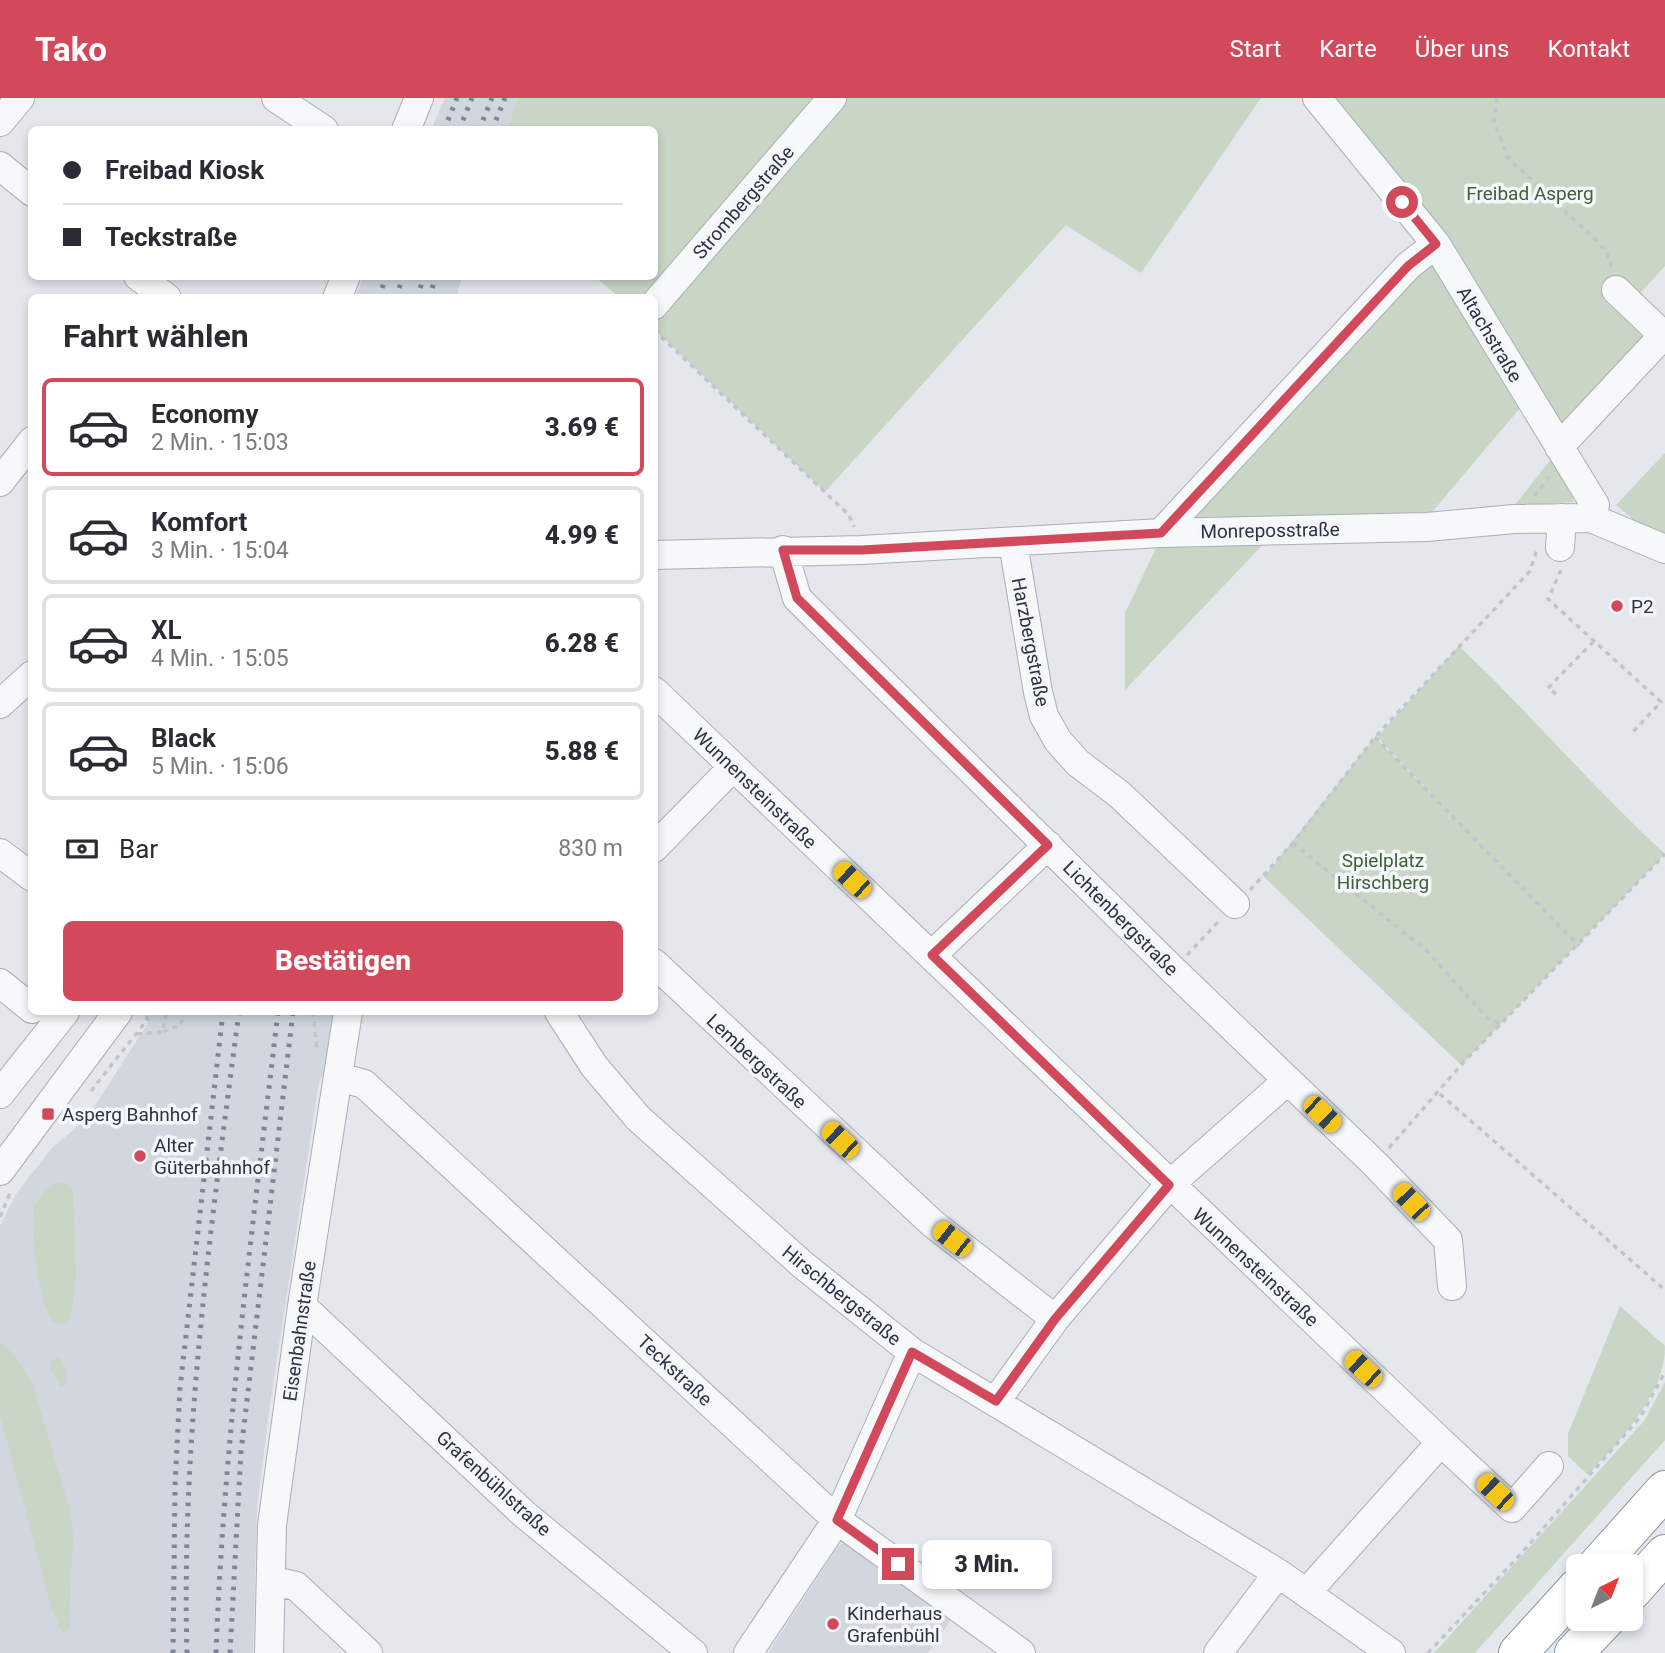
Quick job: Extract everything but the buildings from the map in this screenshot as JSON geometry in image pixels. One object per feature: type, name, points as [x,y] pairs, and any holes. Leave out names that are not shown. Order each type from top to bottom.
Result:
[{"type":"highway","points":[[1608,1554],[1665,1490]]},
{"type":"highway","points":[[1643,1579],[1665,1554]]},
{"type":"highway","points":[[1518,1653],[1566,1600]]},
{"type":"highway","points":[[1574,1653],[1595,1631]]},
{"type":"street","points":[[0,122],[20,98]]},
{"type":"street","points":[[275,98],[318,126]]},
{"type":"street","points":[[408,126],[419,98]]},
{"type":"street","name":"Strombergstraße","points":[[658,300],[832,98]]},
{"type":"street","name":"Altachstraße","points":[[1317,98],[1436,244],[1595,505],[1591,518]]},
{"type":"street","points":[[0,166],[28,189]]},
{"type":"street","points":[[1161,533],[1408,266],[1436,244]]},
{"type":"street","points":[[1562,452],[1658,340],[1659,331],[1652,322],[1616,289]]},
{"type":"street","points":[[1550,551],[1562,518]]},
{"type":"street","points":[[1591,518],[1665,549]]},
{"type":"street","name":"Monreposstraße","points":[[658,555],[862,550],[1161,533],[1427,527],[1514,519],[1591,518]]},
{"type":"street","name":"Harzbergstraße","points":[[1013,543],[1044,716],[1058,741],[1078,763],[1119,794],[1236,904]]},
{"type":"street","name":"Lichtenbergstraße","points":[[783,550],[797,598],[1173,970],[1375,1164],[1448,1240],[1452,1286]]},
{"type":"street","points":[[0,704],[28,679]]},
{"type":"street","name":"Wunnensteinstraße","points":[[658,695],[1169,1185],[1512,1508],[1549,1466]]},
{"type":"street","points":[[658,844],[733,767]]},
{"type":"street","points":[[932,955],[1048,845]]},
{"type":"street","points":[[2,859],[28,875]]},
{"type":"street","name":"Lembergstraße","points":[[658,967],[923,1215],[1055,1319]]},
{"type":"street","points":[[0,983],[28,1002]]},
{"type":"street","points":[[0,1094],[46,1015]]},
{"type":"street","points":[[4,1184],[116,1015]]},
{"type":"street","name":"Eisenbahnstraße","points":[[268,1653],[273,1581],[272,1525],[302,1306],[328,1069],[347,1015]]},
{"type":"street","name":"Hirschbergstraße","points":[[561,1015],[594,1066],[638,1118],[803,1265],[912,1352],[1308,1591],[1391,1653]]},
{"type":"street","name":"Teckstraße","points":[[328,1069],[364,1084],[837,1520],[1021,1653]]},
{"type":"street","points":[[996,1401],[1055,1319],[1169,1185],[1287,1081]]},
{"type":"street","name":"Grafenbühlstraße","points":[[302,1306],[524,1514],[692,1653]]},
{"type":"street","points":[[748,1653],[837,1520],[912,1352]]},
{"type":"street","points":[[1308,1591],[1441,1442]]},
{"type":"street","points":[[1218,1653],[1278,1573]]},
{"type":"street","points":[[273,1581],[296,1586],[369,1653]]},
{"type":"path","points":[[1497,98],[1494,121],[1508,158],[1569,218],[1600,244],[1611,261],[1611,277],[1616,289]]},
{"type":"path","points":[[658,334],[849,515],[862,550]]},
{"type":"path","points":[[1514,519],[1562,452]]},
{"type":"path","points":[[1173,970],[1293,843],[1375,737],[1550,551],[1562,571],[1548,598],[1661,702]]},
{"type":"path","points":[[1556,694],[1548,688],[1594,640]]},
{"type":"path","points":[[1631,734],[1665,697]]},
{"type":"path","points":[[1375,737],[1579,946]]},
{"type":"path","points":[[1293,843],[1427,951],[1487,1018],[1502,1024]]},
{"type":"path","points":[[1375,1164],[1461,1065],[1579,946],[1665,854]]},
{"type":"path","points":[[163,1032],[166,1015]]},
{"type":"path","points":[[136,1034],[163,1032],[181,1025],[183,1015]]},
{"type":"path","points":[[314,1015],[328,1069]]},
{"type":"path","points":[[1439,1093],[1665,1290]]},
{"type":"path","points":[[0,1217],[4,1184]]},
{"type":"path","points":[[1428,1653],[1520,1555],[1641,1416],[1665,1371]]},
{"type":"shaded area","points":[[445,98],[518,98],[507,126],[433,126]]},
{"type":"shaded area","points":[[362,280],[461,280],[457,294],[356,294]]},
{"type":"shaded area","points":[[149,1015],[336,1015],[326,1069],[319,1082],[270,1405],[257,1507],[253,1653],[0,1653],[0,1226],[16,1194],[52,1148],[87,1118],[148,1023]]},
{"type":"shaded area","points":[[846,1542],[953,1617],[928,1653],[768,1653],[838,1546]]},
{"type":"green space","points":[[518,98],[1261,98],[1141,273],[1066,225],[825,492],[658,333],[658,294],[615,294],[599,280],[658,280],[658,126],[508,126]]},
{"type":"green space","name":"Freibad Asperg","points":[[1335,98],[1665,98],[1665,266],[1634,300],[1659,331],[1569,439],[1446,233]]},
{"type":"green space","points":[[1427,263],[1433,265],[1521,407],[1432,512],[1178,523]]},
{"type":"green space","points":[[1665,453],[1665,540],[1641,526],[1616,505]]},
{"type":"green space","points":[[1552,458],[1570,489],[1574,502],[1514,506]]},
{"type":"green space","points":[[1161,538],[1268,539],[1125,690],[1125,613]]},
{"type":"green space","name":"Spielplatz Hirschberg","points":[[1459,646],[1665,854],[1461,1065],[1264,877],[1375,737],[1452,815],[1377,737]]},
{"type":"green space","points":[[54,1183],[65,1183],[73,1190],[76,1276],[71,1318],[64,1324],[53,1322],[48,1314],[37,1268],[33,1233],[35,1205]]},
{"type":"green space","points":[[1620,1306],[1665,1346],[1663,1364],[1649,1399],[1638,1416],[1588,1475],[1568,1456],[1568,1434]]},
{"type":"green space","points":[[0,1343],[15,1355],[33,1385],[71,1515],[73,1538],[69,1629],[65,1633],[61,1631],[52,1610],[0,1415]]},
{"type":"green space","points":[[59,1357],[66,1374],[65,1385],[60,1387],[51,1369],[52,1360]]},
{"type":"green space","points":[[1665,1382],[1665,1440],[1475,1653],[1434,1653],[1644,1421]]},
{"type":"railway","points":[[446,126],[457,98]]},
{"type":"railway","points":[[461,126],[472,98]]},
{"type":"railway","points":[[481,126],[492,98]]},
{"type":"railway","points":[[494,126],[505,98]]},
{"type":"railway","points":[[380,294],[385,280]]},
{"type":"railway","points":[[397,294],[402,280]]},
{"type":"railway","points":[[418,294],[423,280]]},
{"type":"railway","points":[[430,294],[435,280]]},
{"type":"railway","points":[[173,1653],[175,1485],[180,1388],[223,1015]]},
{"type":"railway","points":[[187,1653],[186,1572],[193,1412],[218,1171],[239,1015]]},
{"type":"railway","points":[[216,1653],[233,1412],[278,1015]]},
{"type":"railway","points":[[230,1653],[241,1451],[293,1015]]},
{"type":"place","name":"P2","points":[[1617,606]]},
{"type":"place","name":"Asperg Bahnhof","points":[[48,1114]]},
{"type":"place","name":"Alter Güterbahnhof","points":[[140,1156]]},
{"type":"place","name":"Kinderhaus Grafenbühl","points":[[833,1624]]},
{"type":"route","points":[[898,1564],[837,1520],[912,1352],[996,1401],[1055,1319],[1169,1185],[932,955],[1048,845],[797,598],[783,550],[862,550],[1161,533],[1408,266],[1436,244],[1402,202]]}]
